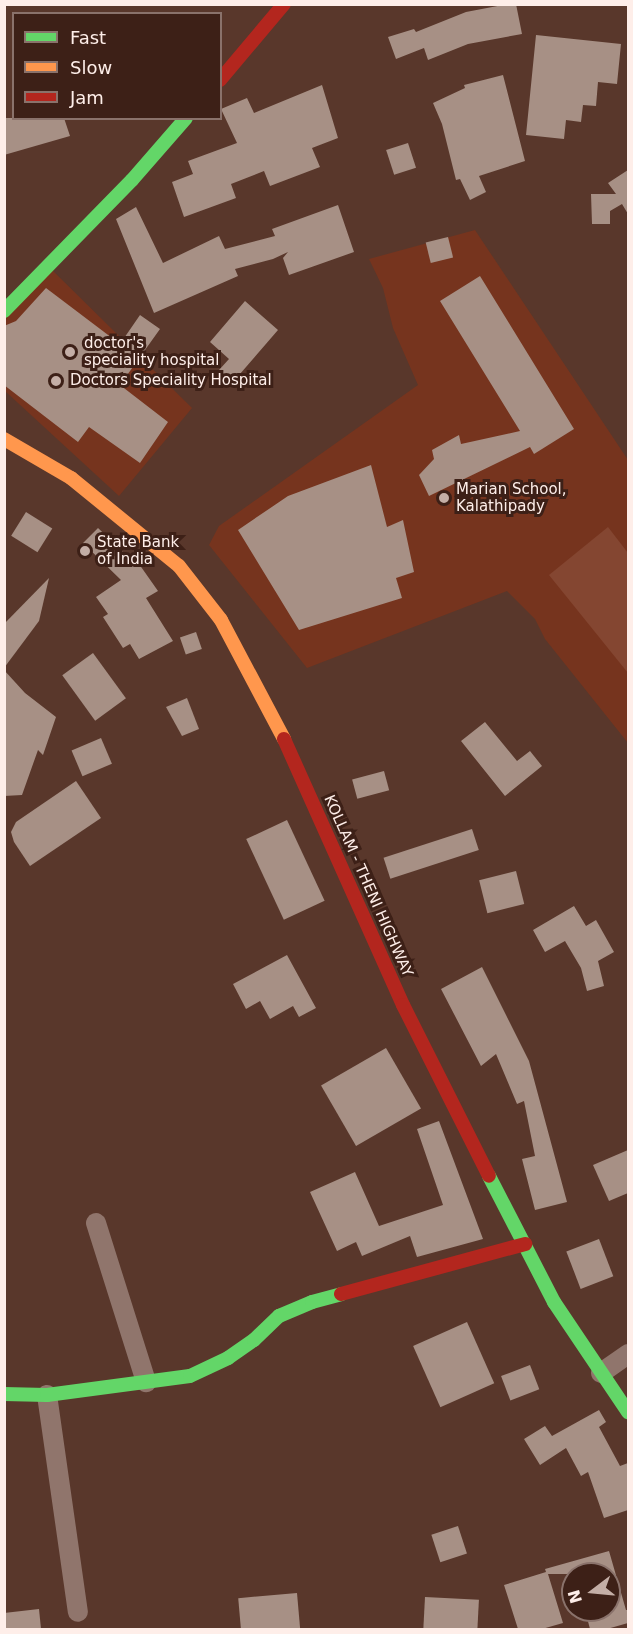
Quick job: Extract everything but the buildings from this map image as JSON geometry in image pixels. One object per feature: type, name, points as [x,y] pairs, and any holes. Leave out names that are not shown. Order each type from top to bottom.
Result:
[{"type":"main road","points":[[222,78],[284,4]]},
{"type":"main road","points":[[4,311],[19,293],[132,180],[184,120]]},
{"type":"main road","name":"KOLLAM - THENI HIGHWAY","points":[[4,439],[71,478],[145,536],[179,566],[221,620],[274,716],[403,1005],[525,1244],[574,1335],[628,1412]]},
{"type":"main road","points":[[4,1394],[47,1395],[190,1376],[219,1362],[254,1340],[279,1316],[312,1302],[525,1244]]},
{"type":"street","points":[[96,1223],[146,1382]]},
{"type":"street","points":[[601,1373],[628,1354]]},
{"type":"street","points":[[47,1395],[78,1612]]},
{"type":"shaded area","name":"Marian School, Kalathipady","points":[[475,230],[628,460],[628,743],[545,639],[535,619],[507,591],[307,668],[209,545],[219,526],[418,385],[393,328],[383,288],[369,259]]},
{"type":"shaded area","name":"doctor's speciality hospital","points":[[49,267],[192,408],[119,496],[5,391],[4,313]]},
{"type":"shaded area","points":[[608,527],[628,553],[628,673],[549,575]]},
{"type":"traffic: fast","points":[[4,311],[132,180],[184,120]]},
{"type":"traffic: fast","points":[[489,1176],[554,1302],[628,1412]]},
{"type":"traffic: fast","points":[[4,1394],[47,1395],[190,1376],[228,1358],[254,1340],[279,1316],[312,1302],[341,1294]]},
{"type":"traffic: slow","points":[[4,439],[71,478],[179,566],[221,620],[284,739]]},
{"type":"traffic: jam","points":[[222,78],[284,4]]},
{"type":"traffic: jam","points":[[284,739],[403,1005],[489,1176]]},
{"type":"traffic: jam","points":[[341,1294],[525,1244]]},
{"type":"place","name":"doctor's speciality hospital","points":[[70,352]]},
{"type":"place","name":"Doctors Speciality Hospital","points":[[56,381]]},
{"type":"place","name":"Marian School, Kalathipady","points":[[444,498]]},
{"type":"place","name":"State Bank of India","points":[[85,551]]}]
